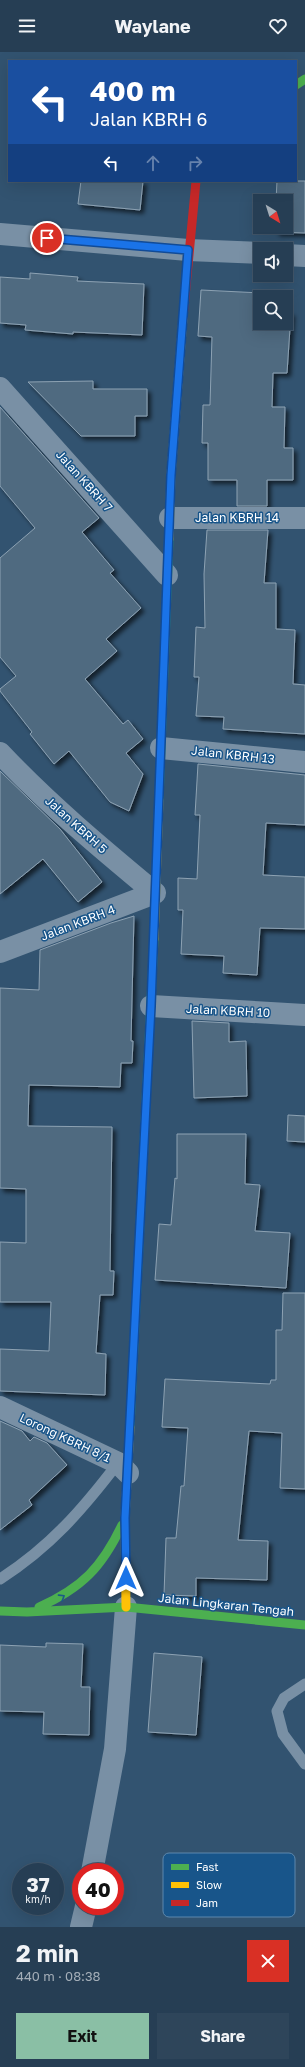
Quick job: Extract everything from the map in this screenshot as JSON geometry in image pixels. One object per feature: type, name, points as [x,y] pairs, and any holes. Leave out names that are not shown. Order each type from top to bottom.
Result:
[{"type":"street","points":[[94,1863],[115,1749],[126,1607],[123,1468],[151,1006],[170,518],[188,250],[196,182]]},
{"type":"street","points":[[0,234],[188,250],[253,253]]},
{"type":"street","points":[[293,255],[305,256]]},
{"type":"street","name":"Jalan KBRH 7","points":[[0,388],[167,575]]},
{"type":"street","name":"Jalan KBRH 14","points":[[170,518],[305,518]]},
{"type":"street","name":"Jalan KBRH 13","points":[[161,748],[305,762]]},
{"type":"street","name":"Jalan KBRH 5","points":[[0,753],[21,775],[92,841],[156,893]]},
{"type":"street","name":"Jalan KBRH 4","points":[[0,952],[156,893]]},
{"type":"street","name":"Jalan KBRH 10","points":[[151,1006],[305,1015]]},
{"type":"street","name":"Lorong KBRH 8/1","points":[[0,1407],[123,1468]]},
{"type":"street","points":[[27,1612],[60,1600],[89,1578],[111,1551],[125,1518]]},
{"type":"street","name":"Jalan Lingkaran Tengah","points":[[0,1611],[27,1612],[126,1607],[305,1625]]},
{"type":"street","points":[[81,1927],[84,1915]]},
{"type":"lane","points":[[0,1579],[49,1544],[123,1468]]},
{"type":"lane","points":[[305,1684],[284,1698],[277,1711],[282,1734],[305,1764]]},
{"type":"building","points":[[305,181],[305,233],[293,233],[293,194],[276,194],[277,182]]},
{"type":"building","points":[[81,182],[143,182],[140,210],[78,204]]},
{"type":"building","points":[[30,273],[78,277],[77,281],[144,284],[142,335],[73,332],[73,334],[25,330],[26,325],[0,323],[0,277],[30,279]]},
{"type":"building","points":[[201,290],[253,293],[253,330],[290,330],[287,373],[273,373],[272,407],[285,407],[284,448],[293,448],[293,480],[267,480],[267,506],[237,506],[237,480],[208,480],[208,443],[202,443],[203,405],[210,405],[212,337],[198,336]]},
{"type":"building","points":[[93,381],[93,389],[147,389],[147,416],[135,416],[135,436],[81,436],[28,382]]},
{"type":"building","points":[[0,407],[99,518],[82,532],[114,570],[110,573],[141,608],[106,639],[117,651],[85,679],[123,724],[128,720],[143,739],[126,753],[143,774],[129,811],[110,802],[69,751],[54,764],[30,734],[32,732],[0,691],[0,689],[16,676],[0,657],[0,558],[35,528],[0,486]]},
{"type":"building","points":[[207,530],[268,530],[264,583],[276,583],[276,629],[295,630],[293,684],[305,685],[305,734],[223,729],[224,717],[196,716],[199,677],[194,677],[196,627],[205,628],[204,574]]},
{"type":"building","points":[[198,764],[305,775],[305,825],[266,823],[263,875],[305,877],[305,929],[260,928],[257,975],[223,973],[224,956],[181,954],[183,910],[178,910],[178,878],[197,879],[200,815],[195,815]]},
{"type":"building","points":[[0,771],[60,829],[102,882],[78,902],[43,859],[0,894]]},
{"type":"building","points":[[134,916],[131,1041],[133,1041],[132,1063],[121,1063],[120,1087],[29,1085],[28,1126],[112,1127],[110,1271],[114,1271],[113,1295],[100,1295],[96,1353],[106,1354],[105,1395],[0,1391],[0,1349],[49,1351],[51,1302],[0,1302],[0,1242],[26,1243],[26,1189],[0,1188],[0,988],[39,990],[40,950],[111,923]]},
{"type":"building","points":[[192,1021],[229,1023],[229,1042],[246,1041],[247,1096],[194,1098]]},
{"type":"building","points":[[288,1115],[305,1116],[305,1142],[287,1141]]},
{"type":"building","points":[[177,1134],[246,1134],[245,1184],[260,1185],[255,1231],[290,1233],[286,1288],[155,1280],[159,1224],[171,1225],[175,1178],[177,1179]]},
{"type":"building","points":[[283,1293],[305,1293],[305,1489],[280,1488],[282,1433],[249,1431],[238,1540],[268,1541],[267,1580],[196,1578],[196,1596],[164,1595],[166,1538],[176,1538],[181,1486],[184,1486],[188,1428],[162,1427],[165,1379],[270,1384],[271,1380],[276,1380],[276,1330],[282,1330]]},
{"type":"building","points":[[0,1421],[22,1431],[30,1441],[34,1437],[47,1443],[67,1465],[29,1500],[32,1505],[0,1530]]},
{"type":"building","points":[[46,1643],[83,1644],[81,1687],[90,1687],[89,1735],[43,1734],[44,1712],[0,1711],[0,1645],[46,1647]]},
{"type":"building","points":[[154,1653],[202,1657],[196,1735],[148,1732]]},
{"type":"traffic: fast","points":[[297,84],[305,79]]},
{"type":"traffic: fast","points":[[159,800],[169,539]]},
{"type":"traffic: fast","points":[[130,1427],[154,939]]},
{"type":"traffic: fast","points":[[39,1607],[67,1592],[89,1575],[107,1553],[122,1525]]},
{"type":"traffic: fast","points":[[0,1611],[27,1612],[126,1607],[305,1625]]},
{"type":"traffic: slow","points":[[169,539],[171,475],[183,318]]},
{"type":"traffic: slow","points":[[154,939],[159,800]]},
{"type":"traffic: slow","points":[[126,1607],[125,1518],[130,1427]]},
{"type":"traffic: jam","points":[[183,318],[196,182]]},
{"type":"route","points":[[47,238],[188,250],[171,475],[156,893],[125,1518],[126,1578]]}]
